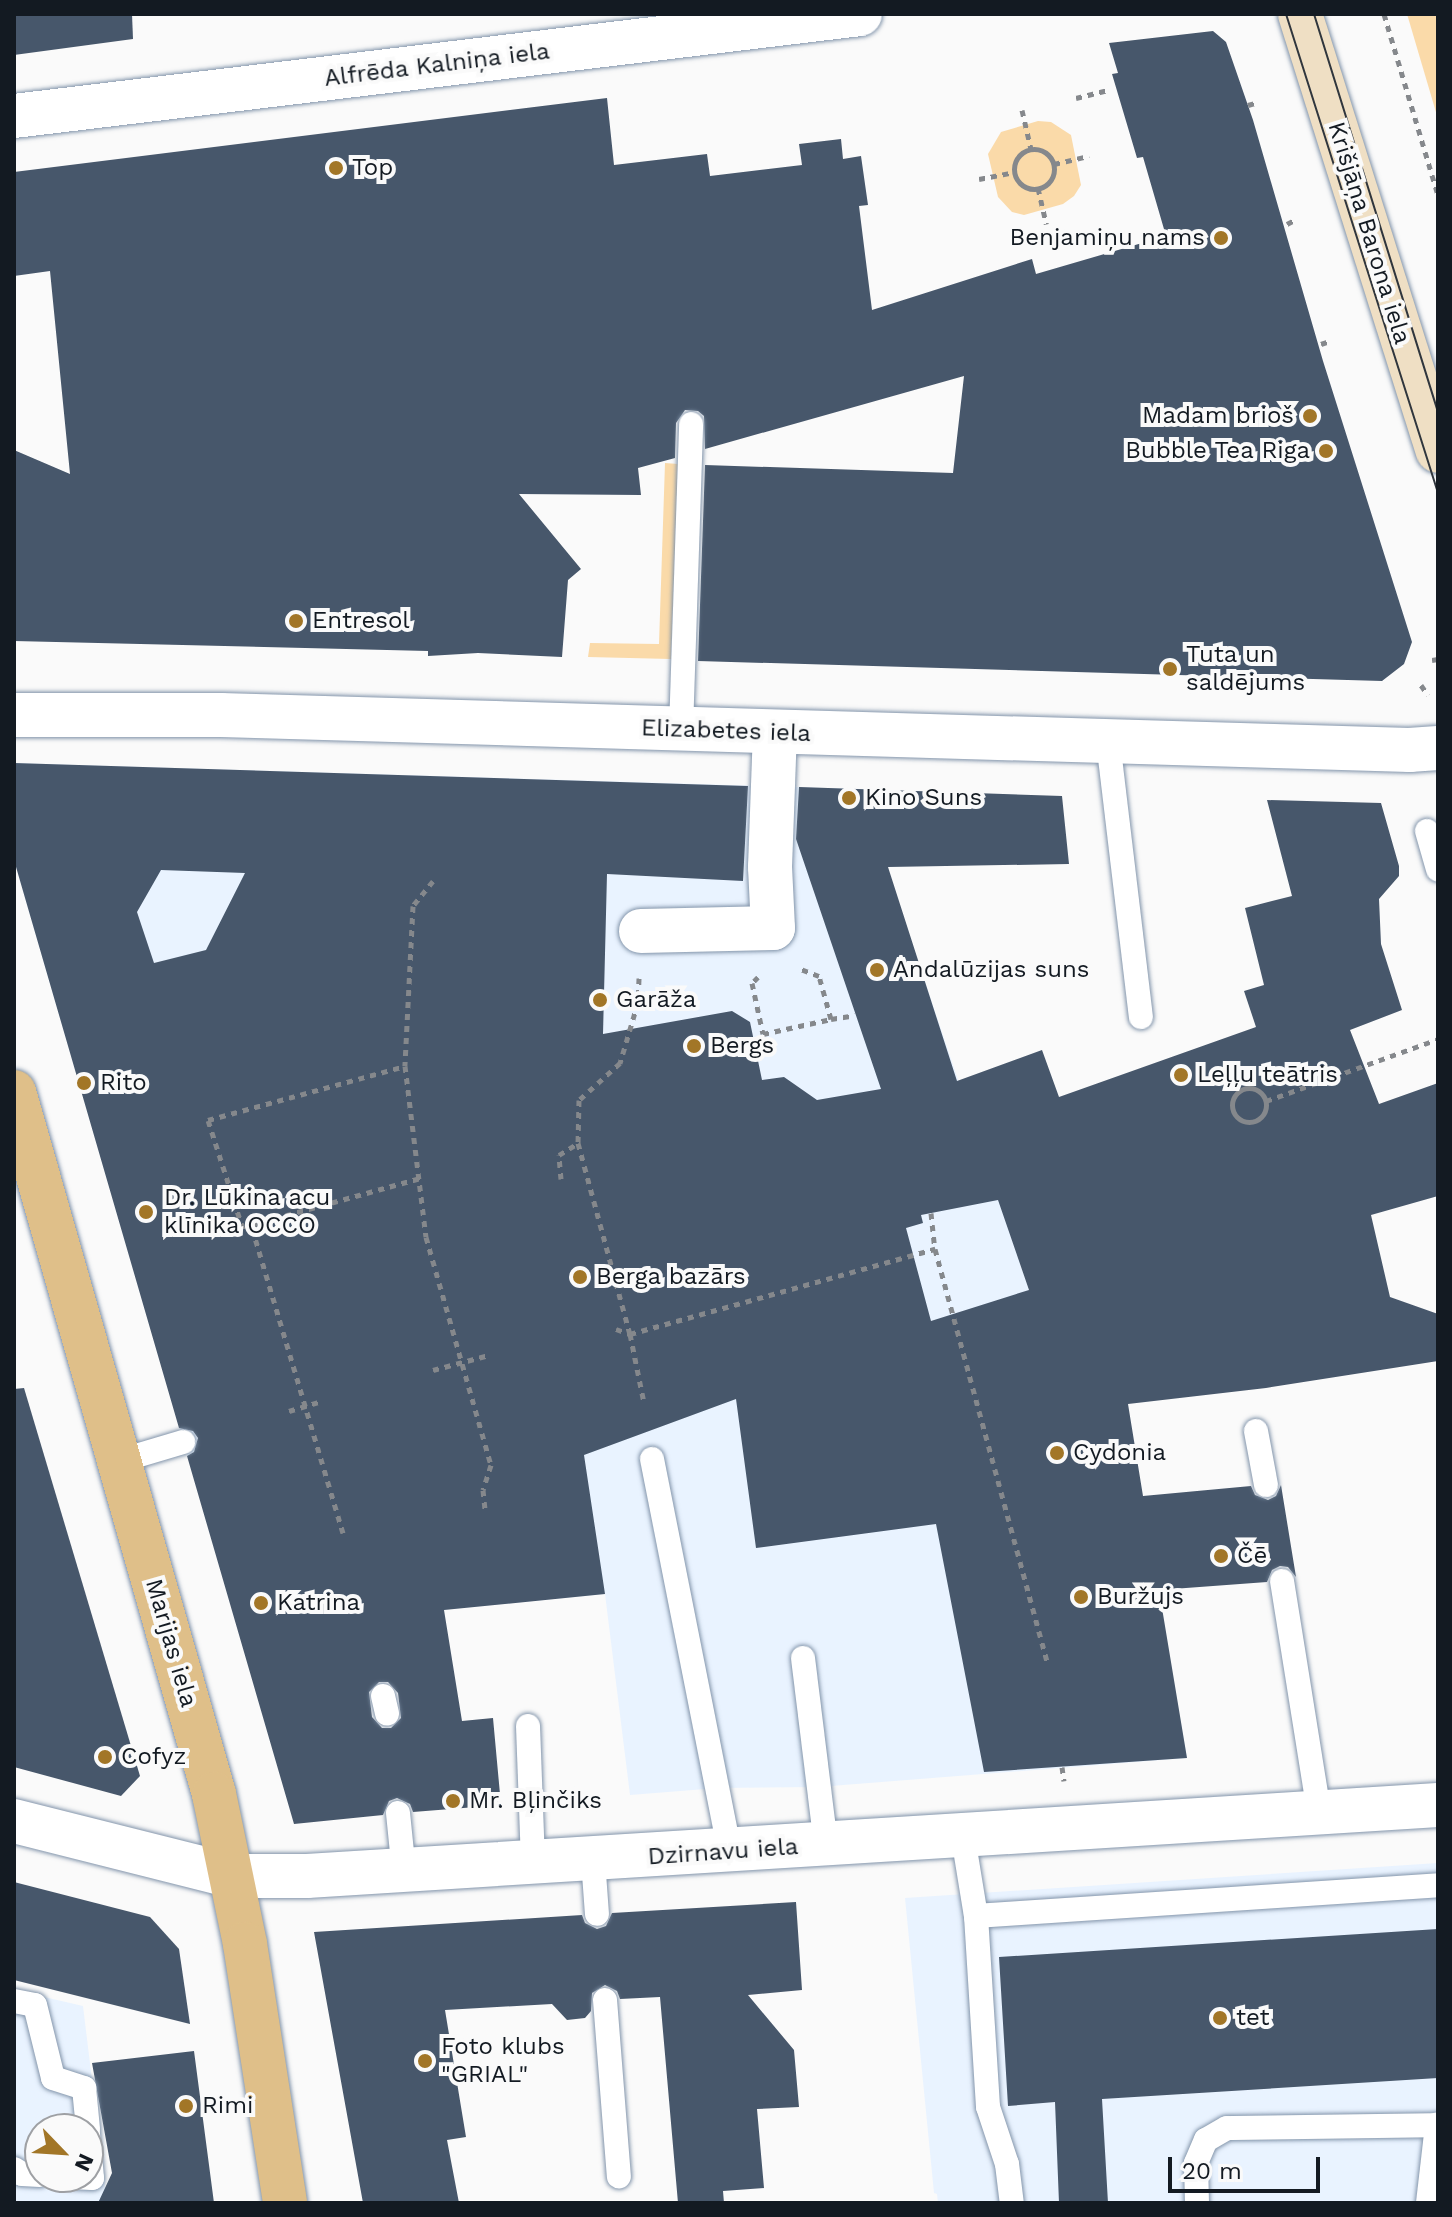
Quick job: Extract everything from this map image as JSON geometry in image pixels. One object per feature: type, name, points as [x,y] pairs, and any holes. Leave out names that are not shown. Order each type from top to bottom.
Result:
[{"type":"main road","name":"Marijas iela","points":[[14,1092],[214,1794],[233,1876],[285,2203]]},
{"type":"street","name":"Alfrēda Kalniņa iela","points":[[14,116],[643,27],[860,14]]},
{"type":"street","name":"Krišjāņa Barona iela","points":[[1300,14],[1438,451]]},
{"type":"street","name":"Elizabetes iela","points":[[14,715],[221,715],[1409,750],[1438,748]]},
{"type":"street","points":[[641,931],[773,943],[770,867],[775,732]]},
{"type":"street","name":"Dzirnavu iela","points":[[14,1821],[233,1876],[404,1872],[1438,1805]]},
{"type":"lane","points":[[681,730],[691,424]]},
{"type":"lane","points":[[1108,741],[1141,1017]]},
{"type":"lane","points":[[1427,831],[1438,869]]},
{"type":"lane","points":[[1256,1431],[1266,1485]]},
{"type":"lane","points":[[119,1461],[183,1442]]},
{"type":"lane","points":[[652,1459],[730,1852]]},
{"type":"lane","points":[[1282,1581],[1319,1813]]},
{"type":"lane","points":[[803,1658],[826,1845]]},
{"type":"lane","points":[[528,1726],[533,1864]]},
{"type":"lane","points":[[398,1813],[404,1872]]},
{"type":"lane","points":[[963,1837],[976,1916],[988,2107],[1007,2164],[1012,2203]]},
{"type":"lane","points":[[593,1860],[597,1914]]},
{"type":"lane","points":[[976,1916],[1438,1885]]},
{"type":"lane","points":[[605,2000],[619,2176]]},
{"type":"lane","points":[[14,2001],[35,2005],[53,2078],[84,2088],[86,2113]]},
{"type":"lane","points":[[1197,2203],[1196,2163],[1206,2140],[1227,2128],[1437,2125],[1428,2203]]},
{"type":"path","points":[[1384,14],[1438,195]]},
{"type":"path","points":[[1076,98],[1108,90]]},
{"type":"path","points":[[1022,110],[1031,149]]},
{"type":"path","points":[[1031,149],[1046,153],[1054,164],[1052,177],[1038,188],[1020,183],[1014,172],[1016,159],[1031,149]]},
{"type":"path","points":[[1054,164],[1089,156]]},
{"type":"path","points":[[979,179],[1014,172]]},
{"type":"path","points":[[1038,188],[1046,224]]},
{"type":"path","points":[[1321,344],[1330,341]]},
{"type":"path","points":[[1421,685],[1428,695]]},
{"type":"path","points":[[433,881],[413,906],[405,1066],[426,1237],[491,1465],[483,1490],[485,1509]]},
{"type":"path","points":[[831,1019],[819,976],[773,943],[752,983],[763,1034],[855,1015]]},
{"type":"path","points":[[638,1002],[620,1063],[579,1100],[578,1143],[630,1334],[644,1403]]},
{"type":"path","points":[[1266,1101],[1438,1039]]},
{"type":"path","points":[[405,1066],[208,1120],[243,1229],[420,1178]]},
{"type":"path","points":[[1244,1088],[1255,1089],[1266,1101],[1264,1113],[1257,1121],[1240,1120],[1233,1111],[1232,1099],[1244,1088]]},
{"type":"path","points":[[561,1179],[559,1155],[578,1143]]},
{"type":"path","points":[[931,1213],[935,1249],[1047,1662]]},
{"type":"path","points":[[251,1225],[343,1533]]},
{"type":"path","points":[[616,1329],[630,1334],[935,1249]]},
{"type":"path","points":[[433,1370],[489,1355]]},
{"type":"path","points":[[289,1411],[322,1401]]},
{"type":"shaded area","points":[[1407,14],[1438,14],[1438,119]]},
{"type":"shaded area","points":[[1038,121],[1051,122],[1071,135],[1081,185],[1074,196],[1063,204],[1024,215],[1012,212],[998,197],[988,154],[1001,132]]},
{"type":"shaded area","points":[[665,463],[678,464],[671,659],[588,657],[590,643],[659,644]]},
{"type":"shaded area","name":"Berga bazārs","points":[[14,763],[860,789],[1029,1290],[1141,1496],[1187,1758],[818,1787],[718,1788],[630,1795],[605,1594],[430,1611],[226,1587],[14,860]]},
{"type":"shaded area","points":[[1438,1863],[1438,2203],[938,2203],[937,2194],[934,2193],[905,1898]]},
{"type":"shaded area","points":[[14,1990],[83,2006],[96,2113],[24,2113],[24,2193],[104,2193],[104,2178],[107,2203],[14,2203]]},
{"type":"building","points":[[14,14],[132,14],[133,39],[14,55]]},
{"type":"building","points":[[1213,31],[1226,42],[1253,120],[1323,361],[1412,642],[1404,664],[1382,681],[698,661],[705,465],[953,473],[964,376],[705,449],[704,416],[698,411],[685,410],[676,423],[675,458],[638,468],[641,495],[519,494],[581,569],[568,580],[562,657],[478,653],[428,656],[428,651],[14,641],[14,450],[70,474],[50,271],[14,276],[14,172],[607,98],[614,165],[707,154],[710,176],[802,165],[799,144],[841,139],[843,159],[861,156],[868,205],[859,206],[872,310],[1032,259],[1036,274],[1166,236],[1143,157],[1137,158],[1112,74],[1118,73],[1109,43]]},
{"type":"building","name":"Berga bazārs","points":[[14,763],[748,786],[743,881],[607,874],[603,1034],[732,1011],[750,1022],[762,1080],[784,1077],[817,1100],[881,1089],[796,839],[799,787],[1062,796],[1069,864],[888,867],[957,1081],[1042,1050],[1059,1097],[1256,1027],[1244,991],[1264,985],[1245,908],[1292,896],[1267,800],[1381,803],[1399,876],[1379,899],[1381,944],[1402,1010],[1350,1030],[1379,1104],[1438,1083],[1438,1196],[1371,1215],[1390,1297],[1438,1314],[1438,1361],[1266,1388],[1128,1404],[1143,1496],[1251,1486],[1255,1495],[1268,1500],[1276,1496],[1281,1485],[1296,1577],[1288,1567],[1280,1566],[1272,1570],[1267,1582],[1159,1590],[1187,1758],[984,1772],[936,1524],[756,1548],[736,1399],[584,1455],[605,1594],[444,1610],[462,1721],[493,1718],[501,1805],[413,1812],[410,1804],[397,1798],[389,1801],[383,1815],[294,1824],[187,1456],[194,1452],[198,1438],[193,1431],[179,1428],[14,860]],"holes":[[[161,870],[245,873],[206,950],[154,963],[137,912]],[[998,1200],[1029,1290],[931,1321],[906,1228],[923,1223],[921,1215]],[[379,1682],[388,1682],[398,1693],[401,1718],[391,1728],[382,1728],[372,1717],[369,1692]]]},
{"type":"building","points":[[24,1388],[140,1776],[121,1796],[14,1767],[14,1389]]},
{"type":"building","points":[[14,1882],[150,1917],[179,1949],[190,2024],[14,1980]]},
{"type":"building","points":[[796,1902],[802,1990],[748,1995],[794,2050],[799,2107],[757,2109],[764,2188],[723,2191],[724,2203],[678,2203],[660,1997],[620,1999],[617,1991],[605,1985],[592,1993],[591,2011],[585,2018],[567,2020],[552,2004],[445,2010],[466,2137],[447,2140],[459,2203],[363,2203],[314,1932],[582,1915],[585,1923],[597,1929],[606,1926],[612,1913]]},
{"type":"building","name":"tet","points":[[1438,1929],[1438,2078],[1102,2099],[1108,2203],[1059,2203],[1055,2102],[1008,2106],[999,1957]]},
{"type":"building","points":[[194,2051],[214,2203],[98,2203],[112,2173],[104,2113],[101,2113],[92,2063]]},
{"type":"tram line","points":[[1286,14],[1438,493]]},
{"type":"tram line","points":[[1314,14],[1438,412]]},
{"type":"place","name":"Top","points":[[336,168]]},
{"type":"place","name":"Benjamiņu nams","points":[[1221,238]]},
{"type":"place","name":"Madam brioš","points":[[1310,416]]},
{"type":"place","name":"Bubble Tea Riga","points":[[1326,451]]},
{"type":"place","name":"Entresol","points":[[296,621]]},
{"type":"place","name":"Tuta un saldējums","points":[[1170,669]]},
{"type":"place","name":"Kino Suns","points":[[849,798]]},
{"type":"place","name":"Andalūzijas suns","points":[[877,970]]},
{"type":"place","name":"Garāža","points":[[600,1000]]},
{"type":"place","name":"Bergs","points":[[694,1046]]},
{"type":"place","name":"Leļļu teātris","points":[[1181,1075]]},
{"type":"place","name":"Rito","points":[[84,1083]]},
{"type":"place","name":"Dr. Lūkina acu klīnika OCCO","points":[[146,1212]]},
{"type":"place","name":"Berga bazārs","points":[[580,1277]]},
{"type":"place","name":"Cydonia","points":[[1057,1453]]},
{"type":"place","name":"Čē","points":[[1221,1556]]},
{"type":"place","name":"Buržujs","points":[[1081,1597]]},
{"type":"place","name":"Katrina","points":[[261,1603]]},
{"type":"place","name":"Cofyz","points":[[105,1757]]},
{"type":"place","name":"Mr. Bļinčiks","points":[[453,1801]]},
{"type":"place","name":"tet","points":[[1220,2018]]},
{"type":"place","name":"Foto klubs \"GRIAL\"","points":[[425,2061]]},
{"type":"place","name":"Rimi","points":[[186,2106]]}]
